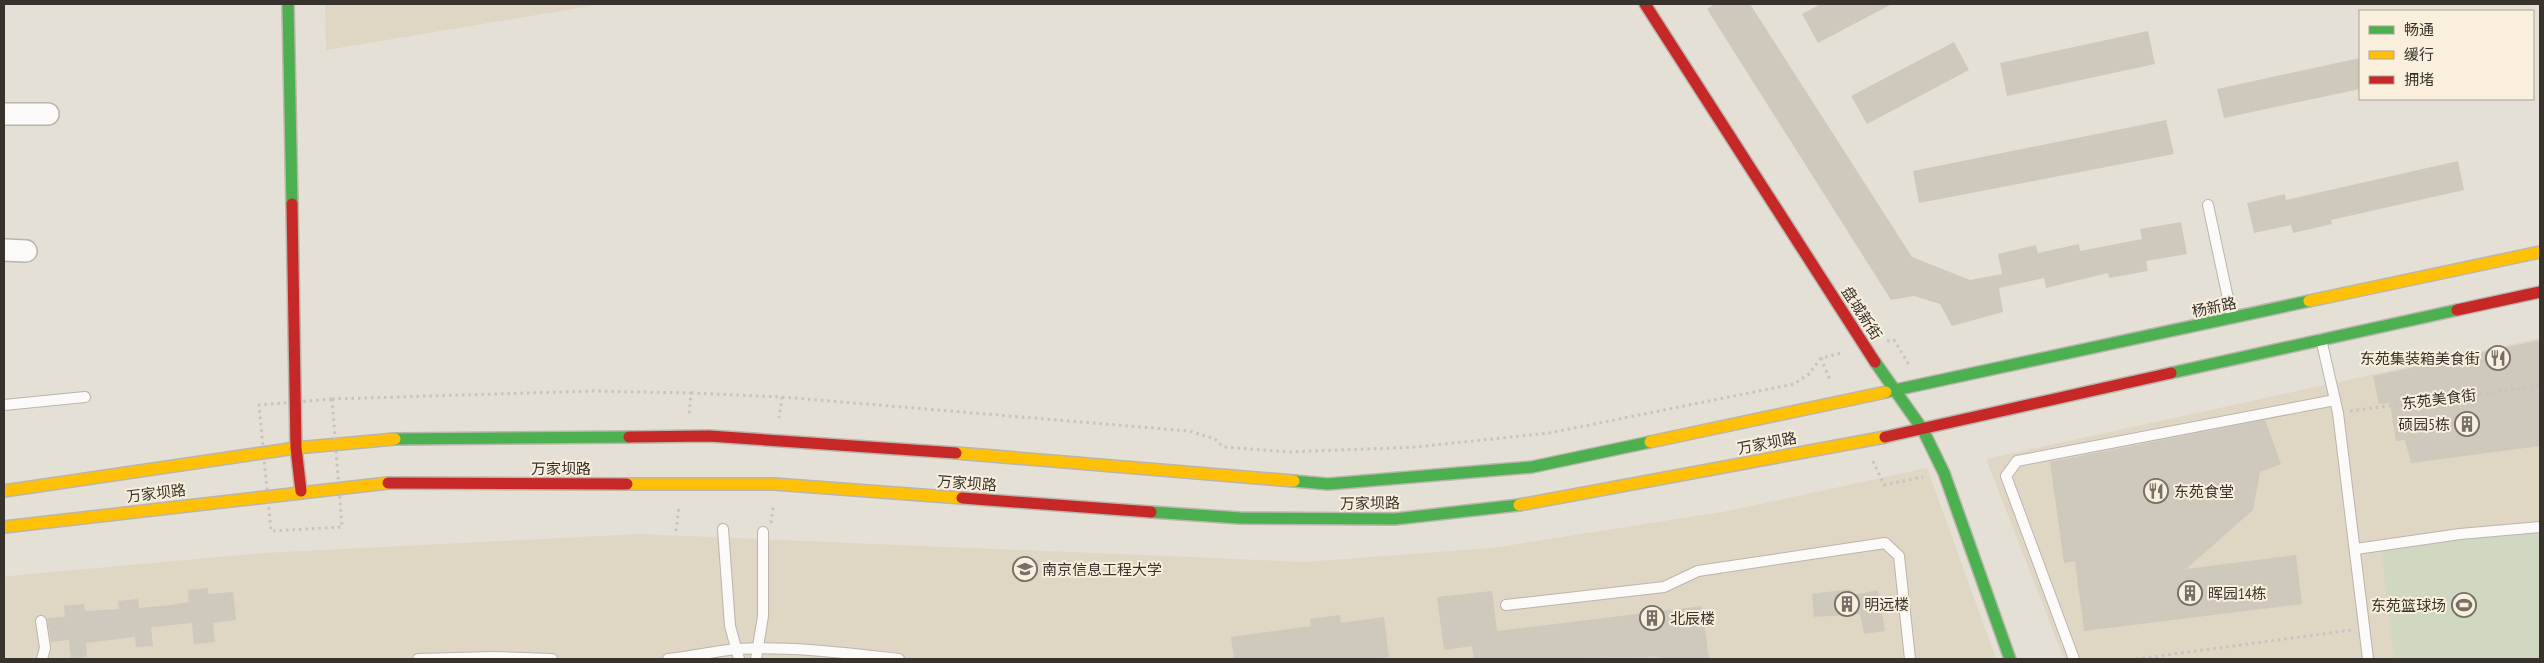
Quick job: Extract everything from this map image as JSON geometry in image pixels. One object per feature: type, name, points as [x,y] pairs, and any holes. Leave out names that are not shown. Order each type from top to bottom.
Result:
[{"type":"main road","points":[[288,4],[296,448],[301,490]]},
{"type":"main road","name":"盘城新街","points":[[1645,4],[1894,391],[1923,430],[1944,473],[1960,523],[2010,659]]},
{"type":"main road","name":"杨新路","points":[[1894,391],[2540,252]]},
{"type":"main road","points":[[1923,430],[2321,338],[2540,292]]},
{"type":"main road","name":"万家坝路","points":[[4,491],[296,448],[379,439],[688,436],[914,449],[1328,484],[1532,466],[1894,391]]},
{"type":"main road","name":"万家坝路","points":[[4,527],[301,490],[378,483],[682,482],[784,484],[1240,518],[1395,519],[1526,504],[1923,430]]},
{"type":"street","points":[[4,114],[48,114]]},
{"type":"street","points":[[4,250],[26,251]]},
{"type":"lane","points":[[2208,205],[2232,318]]},
{"type":"lane","points":[[2321,338],[2338,412],[2368,659]]},
{"type":"lane","points":[[4,405],[85,397]]},
{"type":"lane","points":[[2074,659],[2006,476],[2017,461],[2335,400]]},
{"type":"lane","points":[[2356,549],[2460,534],[2540,527]]},
{"type":"lane","points":[[723,529],[730,626],[737,654]]},
{"type":"lane","points":[[756,654],[763,616],[764,532]]},
{"type":"lane","points":[[1506,605],[1664,587],[1698,572],[1885,542],[1899,556],[1910,659]]},
{"type":"lane","points":[[41,621],[45,648],[42,659]]},
{"type":"lane","points":[[668,659],[737,654],[851,653],[898,659]]},
{"type":"lane","points":[[418,659],[493,657],[550,659]]},
{"type":"path","points":[[782,397],[1189,431],[1215,439],[1223,447],[1288,452],[1416,447],[1549,433],[1794,384],[1809,374],[1820,358]]},
{"type":"path","name":"东苑美食街","points":[[2338,412],[2540,386]]},
{"type":"path","points":[[332,399],[584,391],[691,393],[688,436]]},
{"type":"path","points":[[676,531],[682,482]]},
{"type":"path","points":[[2136,659],[2365,628]]},
{"type":"shaded area","points":[[325,4],[602,4],[326,50]]},
{"type":"shaded area","points":[[2540,338],[2540,659],[2064,659],[1986,459]]},
{"type":"shaded area","name":"南京信息工程大学","points":[[1927,468],[1996,659],[4,659],[4,577],[8,576],[264,553],[639,534],[1305,562],[1492,548],[1728,511]]},
{"type":"green space","name":"东苑篮球场","points":[[2540,531],[2540,659],[2394,659],[2381,550]]},
{"type":"building","points":[[1715,4],[1750,4],[1912,257],[1970,280],[2002,274],[1998,254],[2036,245],[2038,253],[2079,244],[2080,251],[2142,239],[2140,229],[2181,222],[2187,254],[2146,261],[2148,271],[2109,278],[2108,273],[2046,288],[2044,278],[1999,288],[2003,312],[1952,326],[1940,304],[1914,296],[1891,300],[1707,9]]},
{"type":"building","points":[[1821,4],[1892,4],[1818,43],[1802,14]]},
{"type":"building","points":[[2148,31],[2155,64],[2007,96],[2000,63]]},
{"type":"building","points":[[1954,42],[1969,70],[1867,124],[1851,96]]},
{"type":"building","points":[[2359,58],[2359,89],[2224,118],[2217,89]]},
{"type":"building","points":[[2166,120],[2174,154],[1919,203],[1913,171]]},
{"type":"building","points":[[2458,161],[2464,190],[2331,220],[2332,224],[2293,233],[2291,225],[2254,233],[2247,203],[2285,194],[2286,200]]},
{"type":"building","points":[[2540,340],[2540,446],[2411,463],[2405,440],[2396,441],[2390,403],[2379,404],[2373,376]]},
{"type":"building","name":"东苑食堂","points":[[2265,420],[2281,464],[2260,472],[2253,510],[2186,569],[2296,555],[2302,604],[2084,631],[2075,561],[2064,563],[2050,462]]},
{"type":"building","points":[[208,588],[208,594],[233,592],[236,620],[213,623],[215,642],[194,644],[192,623],[151,627],[153,646],[136,647],[135,637],[86,643],[87,657],[71,658],[69,640],[51,642],[47,618],[65,617],[64,606],[84,604],[85,611],[119,609],[118,601],[138,599],[139,608],[172,605],[189,602],[188,590]]},
{"type":"building","name":"明远楼","points":[[1850,589],[1854,595],[1878,590],[1885,631],[1864,634],[1860,614],[1814,617],[1812,594]]},
{"type":"building","name":"北辰楼","points":[[1492,591],[1497,631],[1702,606],[1709,659],[1660,659],[1660,657],[1474,659],[1472,646],[1444,650],[1437,597]]},
{"type":"building","points":[[1340,615],[1341,623],[1384,617],[1389,657],[1368,659],[1234,659],[1231,637],[1311,626],[1310,619]]},
{"type":"traffic: fast","points":[[288,4],[292,204]]},
{"type":"traffic: fast","points":[[1886,392],[2309,301]]},
{"type":"traffic: fast","points":[[2171,373],[2457,310]]},
{"type":"traffic: fast","points":[[1875,362],[1923,430],[1944,473],[2010,659]]},
{"type":"traffic: fast","points":[[395,439],[629,437]]},
{"type":"traffic: fast","points":[[1294,481],[1328,484],[1532,467],[1650,442]]},
{"type":"traffic: fast","points":[[1151,512],[1240,518],[1395,519],[1519,505]]},
{"type":"traffic: slow","points":[[2309,301],[2540,252]]},
{"type":"traffic: slow","points":[[1650,442],[1886,392]]},
{"type":"traffic: slow","points":[[1519,505],[1885,437]]},
{"type":"traffic: slow","points":[[4,491],[296,448],[395,439]]},
{"type":"traffic: slow","points":[[956,453],[1294,481]]},
{"type":"traffic: slow","points":[[4,527],[388,483]]},
{"type":"traffic: slow","points":[[627,484],[774,484],[962,498]]},
{"type":"traffic: jam","points":[[1645,4],[1875,362]]},
{"type":"traffic: jam","points":[[292,204],[296,448],[301,491]]},
{"type":"traffic: jam","points":[[2457,310],[2540,292]]},
{"type":"traffic: jam","points":[[1885,437],[2171,373]]},
{"type":"traffic: jam","points":[[629,437],[709,436],[956,453]]},
{"type":"traffic: jam","points":[[388,483],[627,484]]},
{"type":"traffic: jam","points":[[962,498],[1151,512]]},
{"type":"place","name":"东苑集装箱美食街","points":[[2498,358]]},
{"type":"place","name":"硕园5栋","points":[[2467,424]]},
{"type":"place","name":"东苑食堂","points":[[2156,491]]},
{"type":"place","name":"南京信息工程大学","points":[[1025,569]]},
{"type":"place","name":"晖园14栋","points":[[2190,593]]},
{"type":"place","name":"明远楼","points":[[1847,604]]},
{"type":"place","name":"东苑篮球场","points":[[2464,605]]},
{"type":"place","name":"北辰楼","points":[[1652,618]]}]
